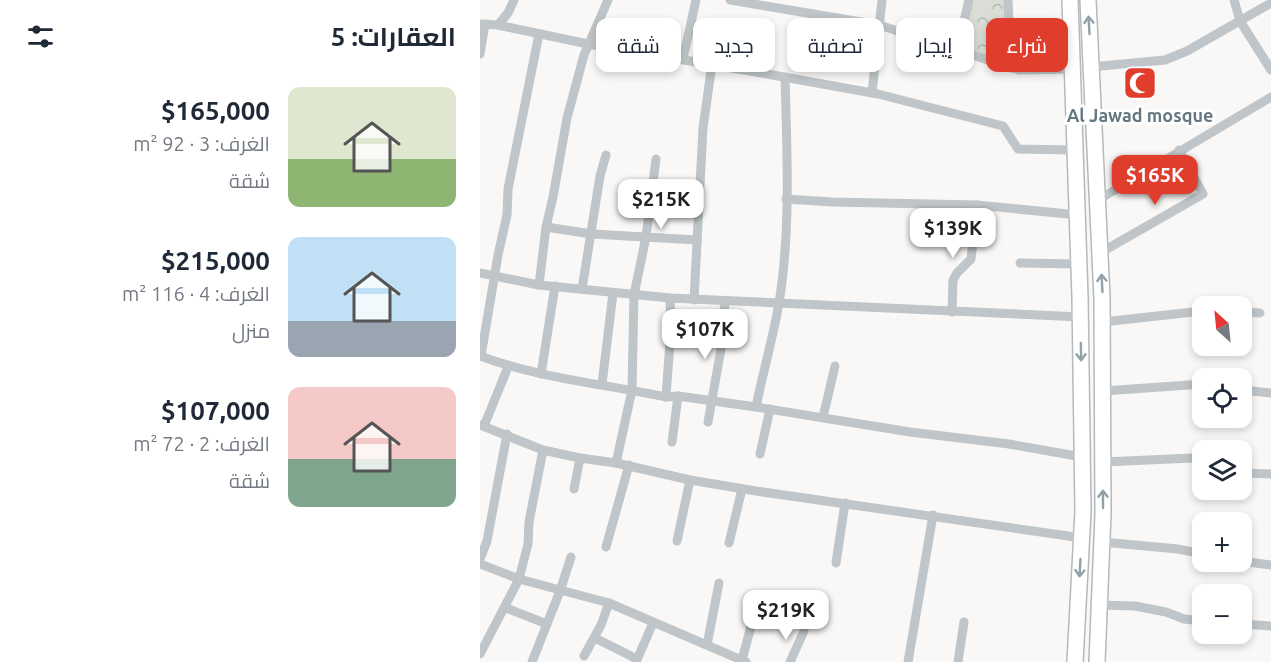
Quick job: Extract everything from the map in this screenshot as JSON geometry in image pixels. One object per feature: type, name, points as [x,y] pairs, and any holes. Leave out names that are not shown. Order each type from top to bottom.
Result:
[{"type":"main road","points":[[1070,0],[1081,317],[1082,538],[1075,662]]},
{"type":"main road","points":[[1088,0],[1098,200],[1103,391],[1102,542],[1097,662]]},
{"type":"main road","points":[[1073,69],[1091,67]]},
{"type":"main road","points":[[1077,199],[1098,200]]},
{"type":"street","points":[[498,25],[508,13],[514,0]]},
{"type":"street","points":[[539,285],[546,227],[567,118],[588,44],[608,0]]},
{"type":"street","points":[[683,59],[696,0]]},
{"type":"street","points":[[730,0],[837,18]]},
{"type":"street","points":[[880,18],[882,0]]},
{"type":"street","points":[[965,18],[969,0]]},
{"type":"street","points":[[1008,0],[1009,18]]},
{"type":"street","points":[[1234,0],[1240,21],[1271,70]]},
{"type":"street","points":[[1091,67],[1166,60],[1187,51],[1271,3]]},
{"type":"street","points":[[480,54],[482,24],[693,61]]},
{"type":"street","points":[[539,34],[508,189],[507,215],[481,356],[508,366],[542,374],[666,396],[756,406],[916,433],[1009,444],[1082,457]]},
{"type":"street","points":[[1068,69],[1073,69]]},
{"type":"street","points":[[694,300],[703,128],[711,72]]},
{"type":"street","points":[[757,72],[872,93],[1003,126],[1018,149],[1075,150]]},
{"type":"street","points":[[872,93],[874,72]]},
{"type":"street","points":[[756,406],[779,302],[786,199],[785,77]]},
{"type":"street","points":[[1098,200],[1271,97]]},
{"type":"street","points":[[1100,253],[1203,195],[1179,150]]},
{"type":"street","points":[[582,289],[600,176],[606,155]]},
{"type":"street","points":[[616,463],[632,390],[634,295],[646,237],[656,159]]},
{"type":"street","points":[[786,199],[977,205],[1078,215]]},
{"type":"street","points":[[951,312],[953,280],[971,259],[977,205]]},
{"type":"street","points":[[546,227],[592,234],[697,240]]},
{"type":"street","points":[[1020,263],[1078,264]]},
{"type":"street","points":[[480,273],[539,285],[694,300],[1081,317]]},
{"type":"street","points":[[542,374],[555,286]]},
{"type":"street","points":[[602,384],[613,292]]},
{"type":"street","points":[[666,396],[671,327],[670,298]]},
{"type":"street","points":[[708,422],[721,349],[725,301]]},
{"type":"street","points":[[1102,322],[1192,312]]},
{"type":"street","points":[[1252,313],[1260,313]]},
{"type":"street","points":[[508,366],[482,425],[543,450],[742,489],[1082,538]]},
{"type":"street","points":[[823,417],[835,366]]},
{"type":"street","points":[[1103,391],[1192,385]]},
{"type":"street","points":[[1252,391],[1271,393]]},
{"type":"street","points":[[672,442],[678,396]]},
{"type":"street","points":[[760,454],[770,409]]},
{"type":"street","points":[[480,559],[487,541],[507,434]]},
{"type":"street","points":[[480,654],[506,608],[519,579],[528,544],[529,522],[543,450]]},
{"type":"street","points":[[574,489],[580,458]]},
{"type":"street","points":[[1103,462],[1192,458]]},
{"type":"street","points":[[606,547],[628,465]]},
{"type":"street","points":[[1252,473],[1271,474]]},
{"type":"street","points":[[677,541],[690,480]]},
{"type":"street","points":[[729,543],[742,489]]},
{"type":"street","points":[[836,563],[845,503]]},
{"type":"street","points":[[908,662],[933,515]]},
{"type":"street","points":[[1102,542],[1192,552]]},
{"type":"street","points":[[532,662],[571,557]]},
{"type":"street","points":[[1252,563],[1271,565]]},
{"type":"street","points":[[480,564],[519,579],[609,603],[739,660],[755,611]]},
{"type":"street","points":[[707,645],[719,583]]},
{"type":"street","points":[[584,656],[595,638],[609,603]]},
{"type":"street","points":[[1100,604],[1135,606],[1192,620]]},
{"type":"street","points":[[506,608],[547,624]]},
{"type":"street","points":[[595,638],[636,661],[653,622]]},
{"type":"street","points":[[957,662],[964,622]]},
{"type":"street","points":[[1252,625],[1271,626]]},
{"type":"street","points":[[790,662],[804,631]]},
{"type":"green space","points":[[972,0],[1006,0],[1007,18],[986,18],[986,57],[974,53],[974,18],[969,18]]},
{"type":"place","name":"Al Jawad mosque","points":[[1140,83]]}]
